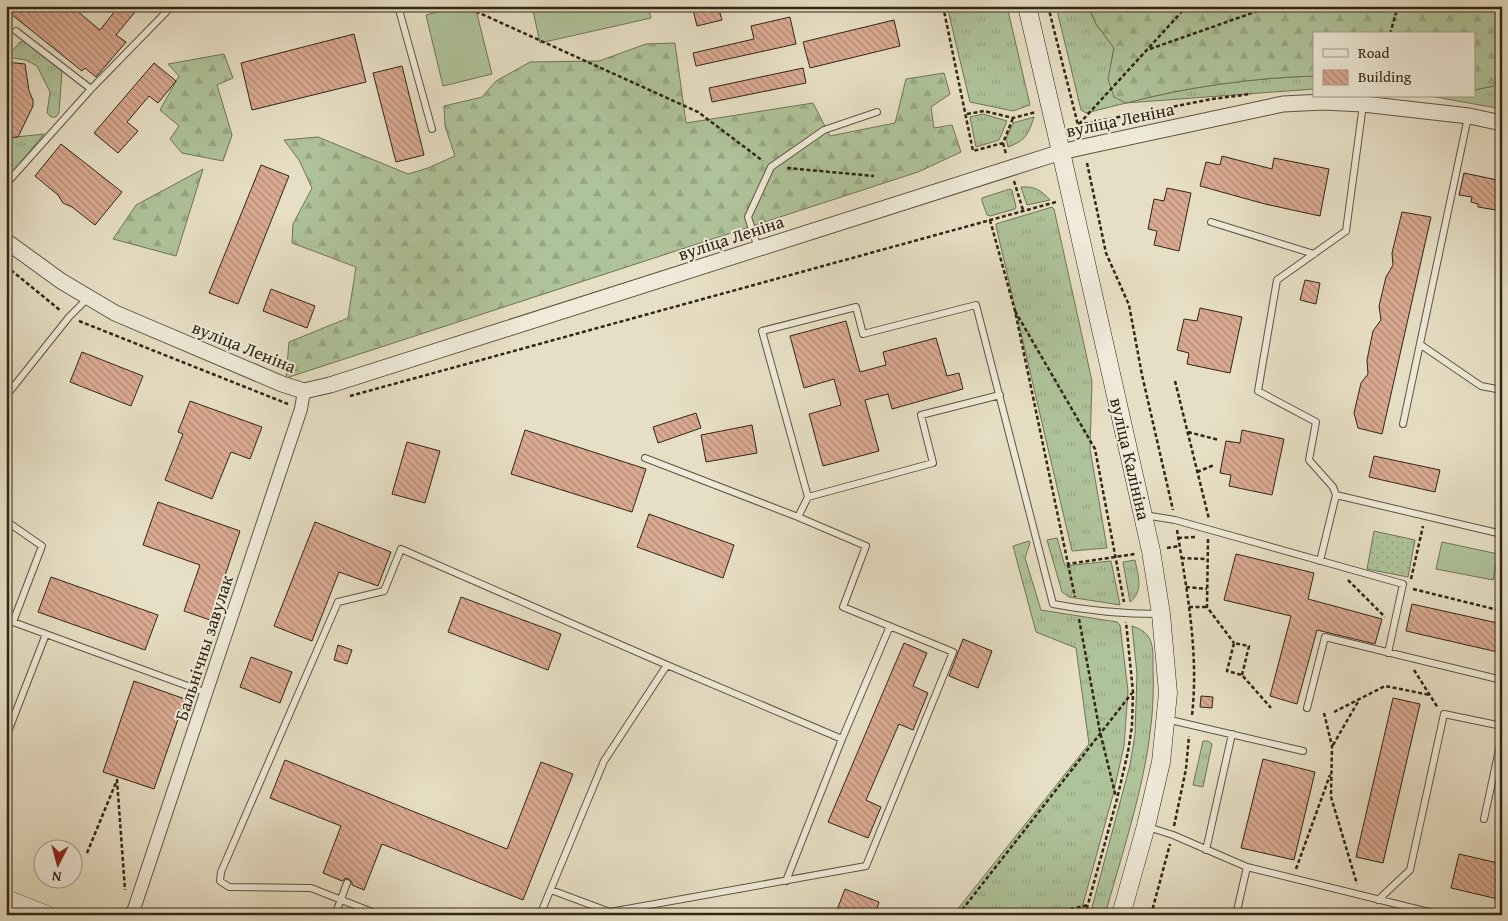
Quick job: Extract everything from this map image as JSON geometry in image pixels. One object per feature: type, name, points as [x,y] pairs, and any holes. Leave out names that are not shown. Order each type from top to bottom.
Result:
[{"type":"main road","name":"вуліца Калініна","points":[[1027,6],[1151,551],[1161,614],[1168,693],[1161,762],[1146,826],[1121,915]]},
{"type":"main road","points":[[6,899],[40,913]]},
{"type":"street","name":"вуліца Леніна","points":[[6,241],[61,281],[115,313],[282,384],[304,391],[330,385],[1061,152],[1283,104],[1323,102],[1363,104],[1469,116],[1502,123]]},
{"type":"street","name":"Бальнічны завулак","points":[[132,915],[301,409],[304,391]]},
{"type":"lane","points":[[6,184],[91,89],[172,6]]},
{"type":"lane","points":[[398,6],[432,129]]},
{"type":"lane","points":[[16,31],[91,89]]},
{"type":"lane","points":[[1320,561],[1336,495],[1333,487],[1309,460],[1316,422],[1258,391],[1277,280],[1346,231],[1363,104]]},
{"type":"lane","points":[[758,249],[748,216],[771,167],[824,130],[877,112]]},
{"type":"lane","points":[[1403,424],[1469,116]]},
{"type":"lane","points":[[1211,222],[1314,254]]},
{"type":"lane","points":[[6,396],[69,317],[88,298]]},
{"type":"lane","points":[[798,517],[808,497],[762,331],[856,306],[863,334],[976,305],[1053,604],[1077,609],[1126,614],[1161,614]]},
{"type":"lane","points":[[1421,345],[1481,386],[1502,390]]},
{"type":"lane","points":[[808,497],[933,463],[921,415],[1000,394]]},
{"type":"lane","points":[[551,890],[614,914],[866,866],[953,652],[843,607],[866,546],[798,517],[645,458]]},
{"type":"lane","points":[[1336,495],[1502,534]]},
{"type":"lane","points":[[1143,515],[1175,520],[1403,584],[1388,654]]},
{"type":"lane","points":[[6,521],[42,546],[13,622],[207,693]]},
{"type":"lane","points":[[380,915],[311,888],[229,887],[220,881],[221,872],[338,602],[384,591],[401,549],[842,739]]},
{"type":"lane","points":[[786,881],[842,739],[890,626]]},
{"type":"lane","points":[[6,737],[46,634]]},
{"type":"lane","points":[[1307,708],[1325,637],[1388,654],[1502,680]]},
{"type":"lane","points":[[540,915],[604,761],[667,665]]},
{"type":"lane","points":[[1378,900],[1410,870],[1444,714],[1502,726]]},
{"type":"lane","points":[[1165,718],[1303,751]]},
{"type":"lane","points":[[1206,850],[1232,734]]},
{"type":"lane","points":[[1484,819],[1502,736]]},
{"type":"lane","points":[[1146,826],[1173,835],[1247,867],[1441,915]]},
{"type":"lane","points":[[1236,915],[1247,867]]},
{"type":"lane","points":[[335,915],[347,883]]},
{"type":"path","points":[[464,6],[698,112],[771,167],[874,176]]},
{"type":"path","points":[[943,6],[973,151],[1003,143],[1013,118]]},
{"type":"path","points":[[1048,6],[1078,126]]},
{"type":"path","points":[[1078,126],[1187,6]]},
{"type":"path","points":[[1148,50],[1272,6]]},
{"type":"path","points":[[1391,32],[1398,6]]},
{"type":"path","points":[[1494,6],[1502,11]]},
{"type":"path","points":[[1078,126],[1212,99],[1257,93]]},
{"type":"path","points":[[1065,104],[1071,102]]},
{"type":"path","points":[[966,114],[984,111],[1013,118],[1040,111]]},
{"type":"path","points":[[1086,193],[1093,191]]},
{"type":"path","points":[[1023,210],[1056,202]]},
{"type":"path","points":[[990,220],[1015,311],[1068,564],[1100,732],[1117,799]]},
{"type":"path","points":[[1015,311],[1095,449],[1126,614],[1133,692],[1132,726],[1117,799],[1085,915]]},
{"type":"path","points":[[1175,382],[1211,530]]},
{"type":"path","points":[[1188,432],[1219,440]]},
{"type":"path","points":[[1197,472],[1214,465]]},
{"type":"path","points":[[1208,539],[1206,607],[1234,643],[1249,646],[1242,675]]},
{"type":"path","points":[[1167,548],[1179,546]]},
{"type":"path","points":[[1068,564],[1136,554]]},
{"type":"path","points":[[1181,558],[1207,559]]},
{"type":"path","points":[[1343,575],[1390,621]]},
{"type":"path","points":[[1186,586],[1207,589]]},
{"type":"path","points":[[1409,588],[1502,611]]},
{"type":"path","points":[[1189,607],[1206,607]]},
{"type":"path","points":[[1234,643],[1227,672],[1242,675],[1271,708]]},
{"type":"path","points":[[1334,712],[1385,686],[1430,695]]},
{"type":"path","points":[[958,915],[1133,692]]},
{"type":"path","points":[[1332,746],[1360,698]]},
{"type":"path","points":[[1324,713],[1332,746],[1330,797],[1360,895]]},
{"type":"path","points":[[1293,878],[1331,772]]},
{"type":"path","points":[[87,854],[117,780],[126,895]]},
{"type":"path","points":[[1045,915],[1088,905]]},
{"type":"green space","points":[[461,6],[475,6],[492,74],[443,86],[426,15]]},
{"type":"green space","points":[[532,6],[648,6],[651,18],[540,43]]},
{"type":"green space","points":[[947,6],[1007,6],[1030,105],[1013,111],[970,102]]},
{"type":"green space","points":[[1056,6],[1088,6],[1096,24],[1114,48],[1111,63],[1126,103],[1086,113],[1081,110]]},
{"type":"green space","points":[[1088,6],[1502,6],[1502,80],[1494,86],[1476,90],[1476,32],[1313,32],[1313,76],[1219,84],[1172,92],[1126,103],[1114,97],[1108,79],[1114,48],[1096,24]]},
{"type":"green space","points":[[26,41],[62,71],[59,113],[56,117],[51,117],[47,113],[50,92],[37,66],[26,60],[7,57],[20,42]]},
{"type":"green space","points":[[675,43],[686,123],[813,103],[830,136],[895,123],[906,79],[944,73],[950,94],[931,107],[934,128],[952,125],[961,152],[918,172],[286,378],[289,342],[348,318],[356,267],[292,243],[293,224],[312,188],[299,160],[284,140],[318,137],[408,174],[428,168],[455,156],[445,126],[444,106],[482,97],[496,81],[530,62],[599,61],[646,44]]},
{"type":"green space","points":[[224,54],[233,78],[217,85],[232,135],[223,161],[182,153],[170,139],[179,126],[160,110],[179,76],[168,64]]},
{"type":"green space","points":[[1313,76],[1313,89],[1126,103],[1172,92],[1219,84],[1267,79]]},
{"type":"green space","points":[[1502,80],[1502,109],[1441,98],[1476,98],[1476,90],[1494,86]]},
{"type":"green space","points":[[983,114],[1007,121],[999,140],[976,147],[970,117]]},
{"type":"green space","points":[[1034,117],[1023,139],[1008,147],[1006,139],[1013,123]]},
{"type":"green space","points":[[44,134],[6,180],[6,138]]},
{"type":"green space","points":[[203,169],[176,256],[113,239],[136,205]]},
{"type":"green space","points":[[1021,187],[1037,189],[1050,200],[1027,205]]},
{"type":"green space","points":[[1012,190],[1015,209],[990,216],[987,215],[982,198]]},
{"type":"green space","points":[[1052,207],[1054,209],[1092,381],[1090,449],[1107,548],[1072,551],[996,226],[996,224]]},
{"type":"green space","points":[[1374,531],[1415,540],[1408,577],[1367,569]]},
{"type":"green space","points":[[1057,538],[1065,566],[1111,561],[1120,605],[1069,597],[1062,592],[1047,540]]},
{"type":"green space","points":[[1029,541],[1025,558],[1041,610],[1117,622],[1120,625],[1128,691],[1124,746],[1113,795],[1080,915],[953,915],[1089,744],[1076,648],[1036,632],[1013,546]]},
{"type":"green space","points":[[1442,542],[1498,554],[1493,580],[1436,569]]},
{"type":"green space","points":[[1135,560],[1139,588],[1130,602],[1123,562]]},
{"type":"green space","points":[[1132,626],[1146,634],[1150,639],[1152,647],[1153,700],[1150,732],[1139,794],[1105,915],[1090,915],[1130,765],[1135,734],[1137,674]]},
{"type":"green space","points":[[1203,741],[1208,741],[1212,744],[1203,787],[1193,785]]},
{"type":"building","points":[[6,6],[71,6],[100,30],[119,6],[140,6],[116,35],[126,42],[96,77],[85,68],[82,71],[6,10]]},
{"type":"building","points":[[692,6],[718,6],[722,20],[697,26]]},
{"type":"building","points":[[790,17],[796,44],[696,66],[693,53],[754,39],[751,26]]},
{"type":"building","points":[[894,20],[900,46],[810,68],[803,42]]},
{"type":"building","points":[[354,34],[366,82],[252,110],[241,63]]},
{"type":"building","points":[[6,62],[25,64],[33,106],[18,137],[6,138]]},
{"type":"building","points":[[154,63],[176,81],[158,103],[149,96],[127,122],[138,131],[118,153],[94,133]]},
{"type":"building","points":[[402,66],[424,155],[396,162],[373,73]]},
{"type":"building","points":[[803,68],[806,83],[712,102],[709,88]]},
{"type":"building","points":[[61,144],[122,192],[95,225],[72,207],[63,203],[58,195],[35,176]]},
{"type":"building","points":[[1222,156],[1272,169],[1274,158],[1329,169],[1320,216],[1265,204],[1200,186],[1206,162],[1220,165]]},
{"type":"building","points":[[261,165],[289,176],[238,304],[209,293]]},
{"type":"building","points":[[1464,173],[1502,181],[1502,206],[1497,206],[1496,210],[1478,207],[1478,204],[1471,202],[1472,197],[1459,195]]},
{"type":"building","points":[[1167,188],[1191,193],[1179,251],[1154,245],[1157,231],[1148,229],[1154,199],[1164,201]]},
{"type":"building","points":[[1402,212],[1431,217],[1382,434],[1358,428],[1354,413],[1361,383],[1368,374],[1367,360],[1373,331],[1381,320],[1379,306],[1386,277],[1393,265],[1392,253]]},
{"type":"building","points":[[1305,280],[1320,283],[1316,304],[1300,300]]},
{"type":"building","points":[[271,289],[315,306],[307,328],[263,311]]},
{"type":"building","points":[[1200,308],[1242,317],[1230,373],[1187,364],[1189,353],[1177,350],[1184,319],[1197,321]]},
{"type":"building","points":[[846,321],[860,372],[886,365],[883,352],[936,338],[947,376],[959,373],[963,389],[892,409],[888,394],[865,400],[879,451],[823,466],[809,414],[841,405],[834,379],[804,388],[790,336]]},
{"type":"building","points":[[82,352],[143,376],[131,406],[70,382]]},
{"type":"building","points":[[190,401],[262,427],[250,459],[231,452],[212,499],[165,480],[183,434],[178,432]]},
{"type":"building","points":[[696,413],[701,428],[658,443],[653,427]]},
{"type":"building","points":[[752,425],[757,453],[706,462],[701,435]]},
{"type":"building","points":[[525,430],[646,469],[632,512],[511,474]]},
{"type":"building","points":[[1242,430],[1284,439],[1272,495],[1229,486],[1231,475],[1220,473],[1226,441],[1240,443]]},
{"type":"building","points":[[407,442],[440,451],[425,503],[392,494]]},
{"type":"building","points":[[1374,456],[1440,470],[1435,492],[1369,477]]},
{"type":"building","points":[[158,502],[240,531],[210,620],[184,611],[200,565],[143,545]]},
{"type":"building","points":[[649,514],[734,545],[723,578],[637,547]]},
{"type":"building","points":[[315,522],[391,552],[378,586],[339,572],[312,641],[274,626]]},
{"type":"building","points":[[1236,554],[1314,573],[1308,599],[1382,619],[1375,644],[1317,630],[1297,704],[1270,696],[1291,616],[1224,600]]},
{"type":"building","points":[[51,577],[158,615],[145,650],[38,612]]},
{"type":"building","points":[[461,597],[561,634],[548,670],[448,632]]},
{"type":"building","points":[[1412,604],[1502,624],[1502,653],[1406,631]]},
{"type":"building","points":[[963,639],[992,651],[978,688],[949,676]]},
{"type":"building","points":[[904,643],[927,653],[913,686],[928,693],[913,730],[899,724],[866,800],[881,807],[868,838],[828,822]]},
{"type":"building","points":[[338,645],[352,650],[347,664],[334,660]]},
{"type":"building","points":[[251,657],[292,672],[280,703],[240,687]]},
{"type":"building","points":[[134,681],[185,699],[154,789],[103,772]]},
{"type":"building","points":[[1201,696],[1213,697],[1212,708],[1200,707]]},
{"type":"building","points":[[1393,698],[1420,704],[1383,863],[1356,857]]},
{"type":"building","points":[[1263,759],[1315,772],[1294,860],[1241,848]]},
{"type":"building","points":[[285,760],[507,849],[541,762],[573,774],[523,900],[382,844],[364,890],[352,885],[349,879],[346,878],[342,881],[323,873],[341,826],[270,798]]},
{"type":"building","points":[[1459,854],[1502,864],[1502,900],[1451,888]]},
{"type":"building","points":[[845,889],[879,902],[875,915],[835,915]]}]
